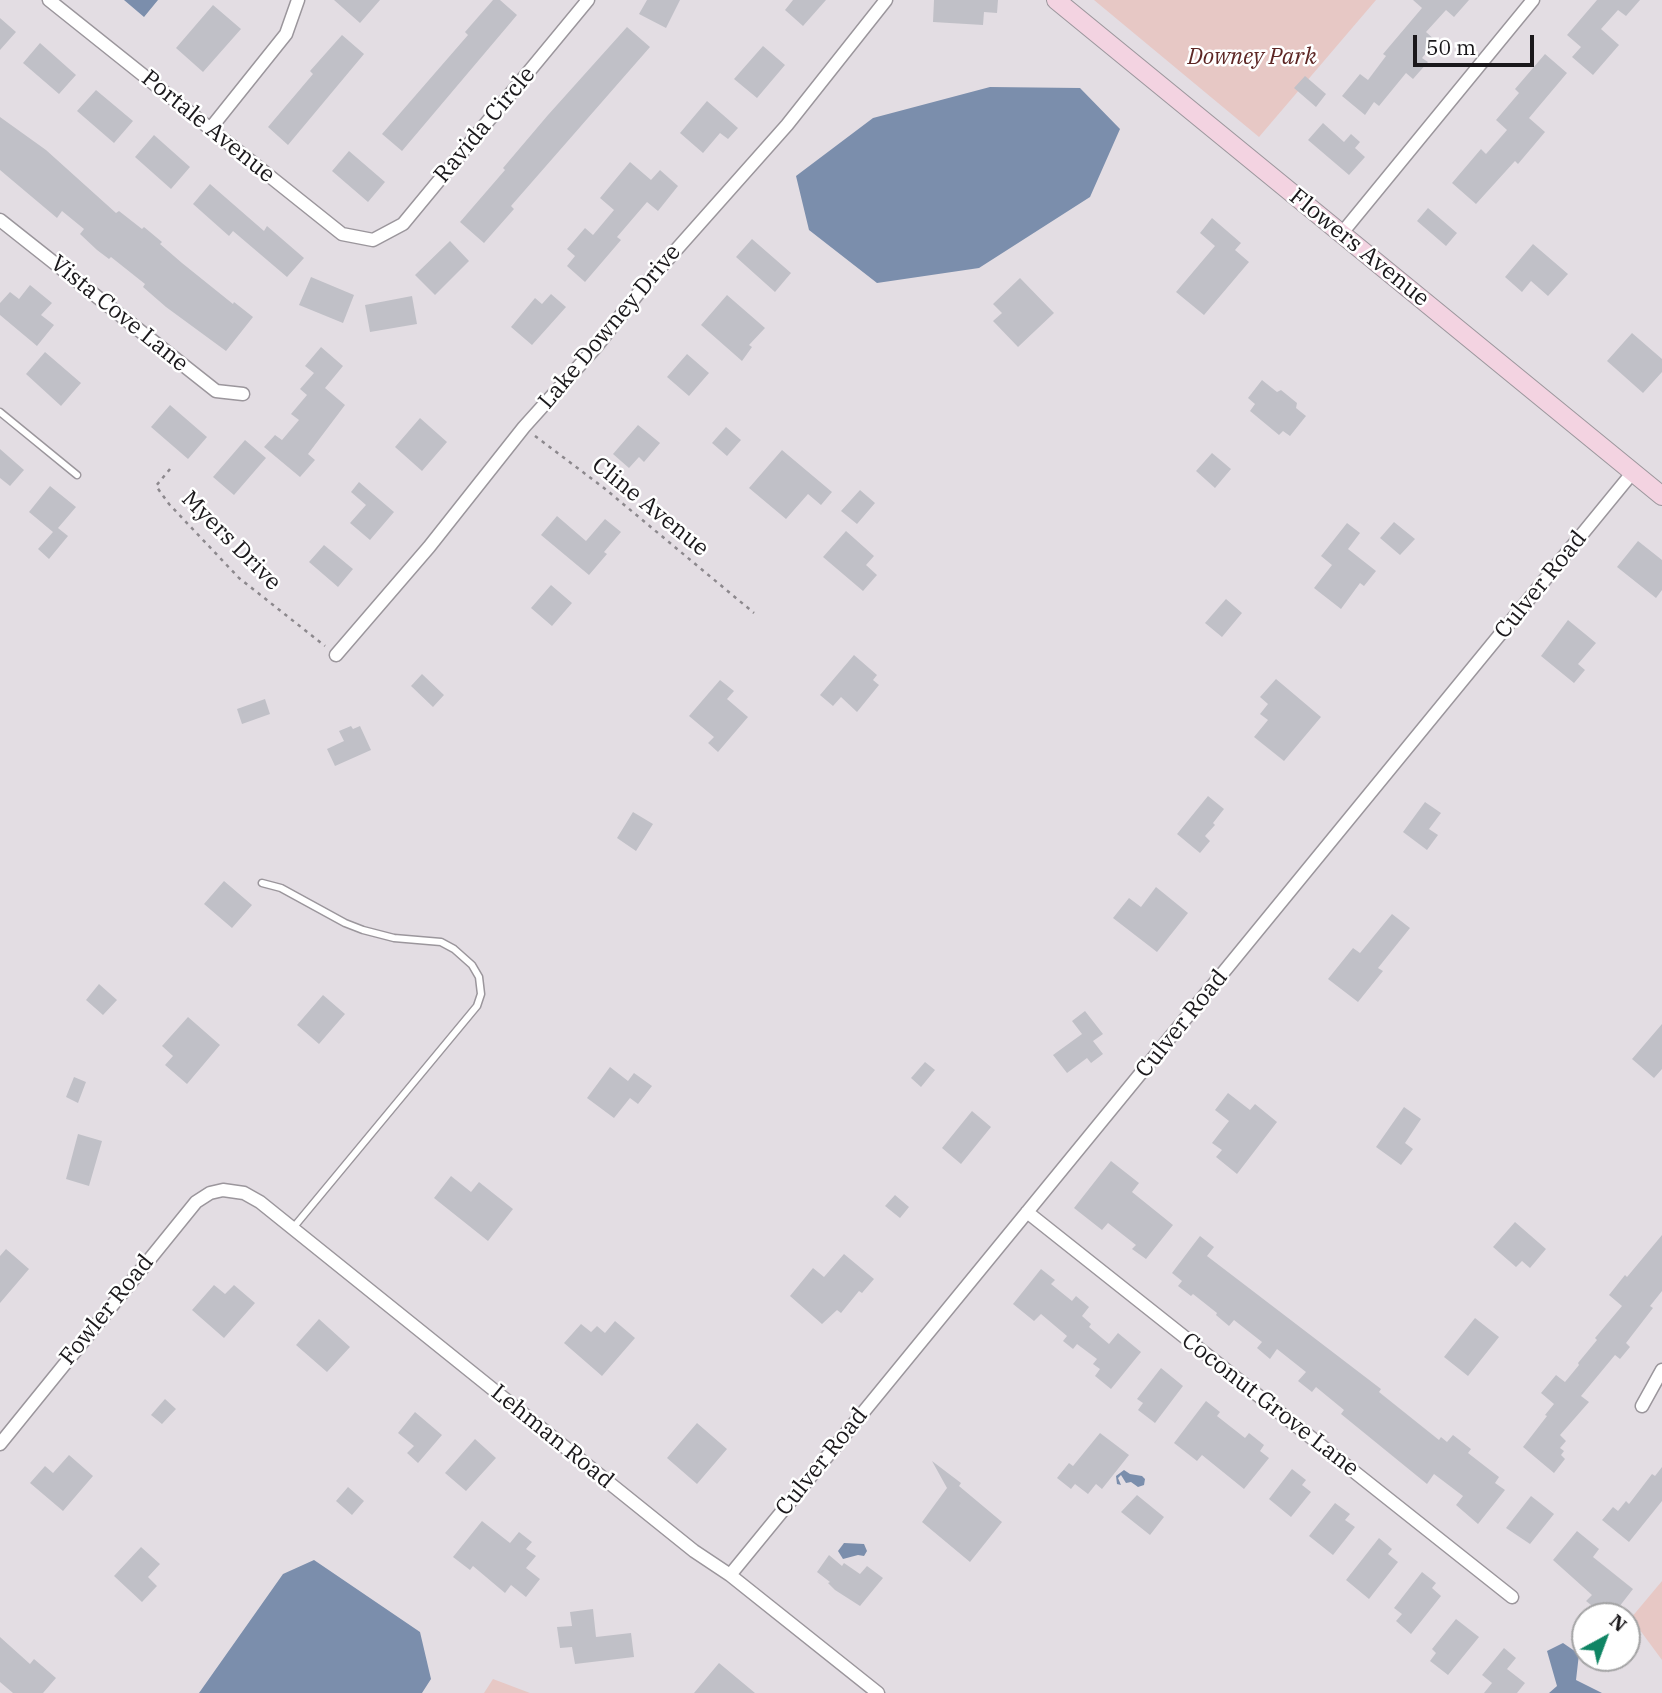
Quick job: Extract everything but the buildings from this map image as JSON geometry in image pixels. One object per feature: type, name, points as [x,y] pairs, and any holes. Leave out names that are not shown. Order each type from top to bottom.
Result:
[{"type":"street","name":"Portale Avenue","points":[[49,0],[342,234],[373,240]]},
{"type":"street","points":[[211,128],[286,34],[298,0]]},
{"type":"street","name":"Ravida Circle","points":[[373,240],[403,224],[588,0]]},
{"type":"street","name":"Lake Downey Drive","points":[[336,655],[429,547],[524,427],[596,347],[709,211],[787,125],[886,0]]},
{"type":"street","name":"Flowers Avenue","points":[[1056,0],[1662,496]]},
{"type":"street","points":[[1342,233],[1534,0]]},
{"type":"street","name":"Vista Cove Lane","points":[[0,220],[216,391],[243,394]]},
{"type":"street","name":"Culver Road","points":[[730,1575],[1633,472]]},
{"type":"street","name":"Lehman Road","points":[[223,1190],[244,1193],[260,1202],[684,1543],[730,1575],[878,1693]]},
{"type":"street","name":"Fowler Road","points":[[0,1444],[182,1216],[210,1193],[223,1190]]},
{"type":"street","name":"Coconut Grove Lane","points":[[1027,1212],[1512,1597]]},
{"type":"street","points":[[1642,1406],[1662,1370]]},
{"type":"lane","points":[[0,412],[76,475]]},
{"type":"lane","points":[[262,883],[281,888],[363,930],[394,938],[441,942],[454,949],[472,965],[479,977],[481,994],[477,1006],[293,1228]]},
{"type":"path","name":"Cline Avenue","points":[[524,427],[604,488],[754,613]]},
{"type":"path","name":"Myers Drive","points":[[170,469],[156,486],[169,504],[239,578],[336,655]]},
{"type":"green space","name":"Downey Park","points":[[1094,0],[1376,0],[1259,137]]},
{"type":"green space","points":[[1662,1581],[1662,1660],[1641,1632],[1641,1606]]},
{"type":"green space","points":[[493,1679],[530,1693],[484,1693]]},
{"type":"water","points":[[124,0],[158,0],[144,17]]},
{"type":"water","points":[[990,87],[1080,88],[1120,129],[1090,197],[979,268],[877,283],[809,230],[796,176],[873,118]]},
{"type":"water","points":[[1124,1470],[1142,1476],[1145,1479],[1144,1485],[1138,1487],[1131,1482],[1126,1483],[1121,1475],[1118,1478],[1121,1485],[1117,1484],[1116,1476]]},
{"type":"water","points":[[844,1543],[864,1544],[867,1551],[864,1556],[843,1559],[838,1551]]},
{"type":"water","points":[[314,1560],[420,1632],[431,1679],[422,1693],[199,1693],[283,1574]]},
{"type":"water","points":[[1563,1643],[1571,1648],[1571,1672],[1577,1672],[1576,1680],[1602,1693],[1549,1693],[1557,1686],[1547,1651]]}]
